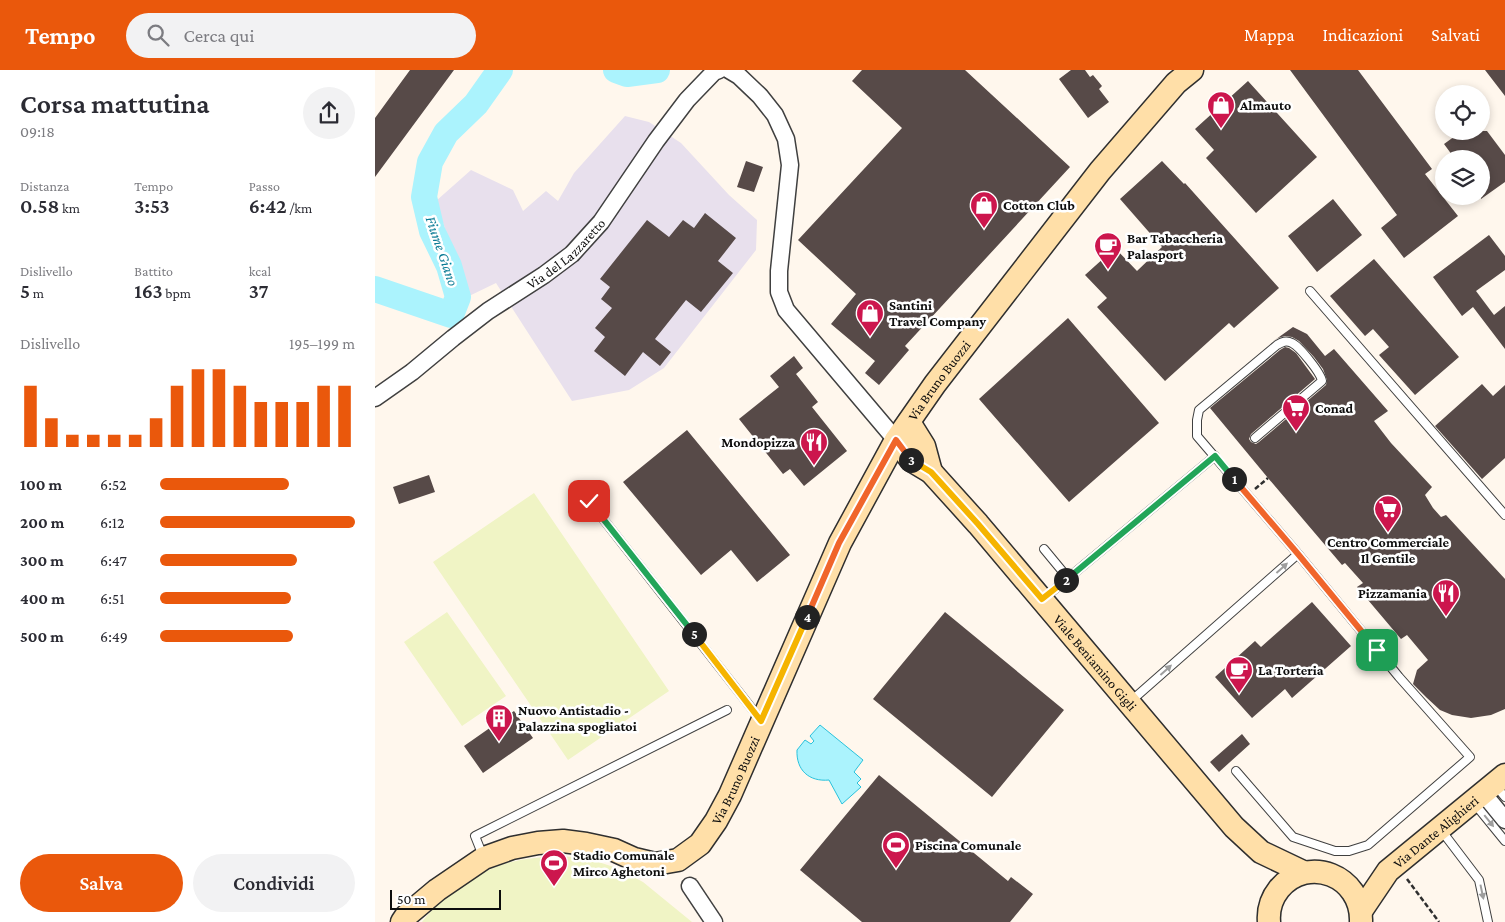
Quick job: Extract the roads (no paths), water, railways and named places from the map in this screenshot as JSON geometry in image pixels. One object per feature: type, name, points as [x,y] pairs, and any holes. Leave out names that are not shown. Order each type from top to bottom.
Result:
[{"type":"street","name":"Via del Lazzaretto","points":[[375,398],[412,372],[488,311],[544,276],[572,254],[601,222],[656,141],[687,100],[714,72],[719,70]]},
{"type":"street","points":[[729,70],[739,76],[760,96],[775,115],[786,139],[790,165],[779,271],[779,292],[786,310],[896,440]]},
{"type":"street","name":"Via Bruno Buozzi","points":[[484,858],[512,848],[563,842],[586,844],[614,850],[634,859],[655,864],[678,860],[700,844],[716,821],[730,795],[839,543],[896,440],[940,377],[1100,171],[1176,83],[1192,70]]},
{"type":"street","name":"Viale Beniamino Gigli","points":[[909,422],[923,446],[931,472]]},
{"type":"street","name":"Viale Beniamino Gigli","points":[[896,440],[911,460],[931,472],[978,524],[1234,827],[1261,852],[1303,872]]},
{"type":"street","name":"Via Dante Alighieri","points":[[1361,916],[1395,872],[1439,828],[1492,790],[1505,820]]},
{"type":"street","points":[[1261,852],[1273,897]]},
{"type":"street","points":[[402,922],[405,917],[437,890],[484,858]]},
{"type":"street","points":[[1269,922],[1268,914],[1273,897],[1286,881],[1303,872],[1321,871],[1343,880]]},
{"type":"street","name":"Via Dante Alighieri","points":[[1343,880],[1395,872]]},
{"type":"street","name":"Via Dante Alighieri","points":[[1343,880],[1354,892],[1361,916]]},
{"type":"street","points":[[690,886],[714,922]]},
{"type":"lane","points":[[1310,291],[1505,515]]},
{"type":"lane","points":[[1236,771],[1293,836],[1335,851],[1349,851],[1368,845],[1470,756],[1399,677],[1298,554],[1197,436],[1199,410],[1277,345],[1285,341],[1293,343],[1318,371],[1322,381],[1255,438]]},
{"type":"lane","points":[[1042,599],[1215,456]]},
{"type":"lane","points":[[589,501],[761,721]]},
{"type":"lane","points":[[1044,549],[1068,578]]},
{"type":"lane","points":[[1130,703],[1298,554]]},
{"type":"lane","points":[[484,858],[475,836],[727,710]]},
{"type":"lane","points":[[1492,790],[1505,841]]},
{"type":"lane","points":[[1439,828],[1479,880],[1488,922]]},
{"type":"water","points":[[820,725],[863,760],[854,772],[861,779],[857,783],[861,787],[842,804],[829,780],[810,777],[801,769],[797,757],[797,750],[805,740],[811,744],[814,741],[810,736]]},
{"type":"waterway","name":"Fiume Giano","points":[[375,289],[451,315],[458,297],[449,266],[432,231],[424,197],[430,162],[446,133],[476,104],[500,70]]},
{"type":"waterway","name":"Fiume Giano","points":[[616,70],[627,74],[657,70]]},
{"type":"place","name":"Almauto","points":[[1221,129]]},
{"type":"place","name":"Cotton Club","points":[[984,229]]},
{"type":"place","name":"Bar Tabaccheria Palasport","points":[[1108,270]]},
{"type":"place","name":"Santini Travel Company","points":[[870,337]]},
{"type":"place","name":"Conad","points":[[1296,432]]},
{"type":"place","name":"Mondopizza","points":[[814,466]]},
{"type":"place","name":"Centro Commerciale Il Gentile","points":[[1388,533]]},
{"type":"place","name":"Pizzamania","points":[[1446,617]]},
{"type":"place","name":"La Torteria","points":[[1239,694]]},
{"type":"place","name":"Nuovo Antistadio - Palazzina spogliatoi","points":[[499,742]]},
{"type":"place","name":"Piscina Comunale","points":[[896,869]]},
{"type":"place","name":"Stadio Comunale Mirco Aghetoni","points":[[554,887]]}]
